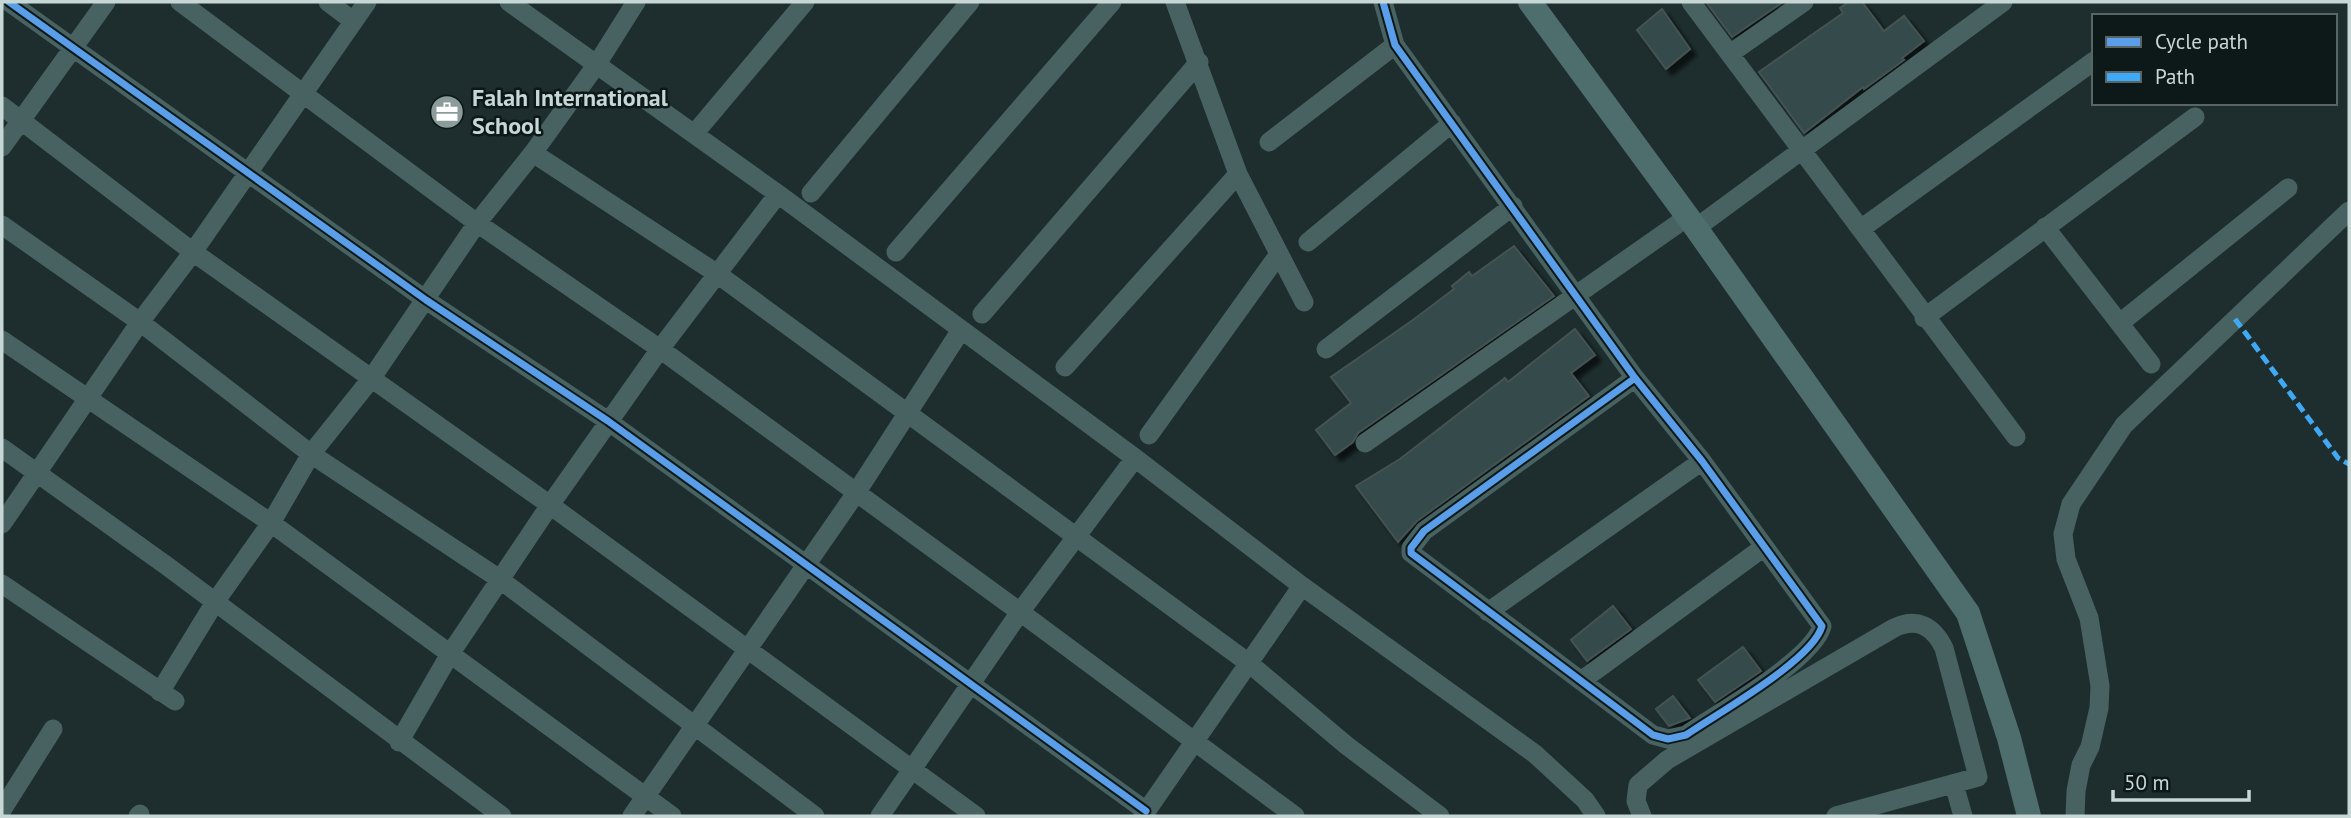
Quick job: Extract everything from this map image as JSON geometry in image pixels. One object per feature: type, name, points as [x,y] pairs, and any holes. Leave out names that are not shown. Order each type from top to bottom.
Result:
[{"type":"main road","points":[[1530,2],[1968,613],[2009,738],[2029,816]]},
{"type":"street","points":[[9,2],[426,300],[608,421],[1144,814],[1302,586]]},
{"type":"street","points":[[2,147],[106,2]]},
{"type":"street","points":[[180,2],[477,223],[660,349],[1196,740],[1294,816]]},
{"type":"street","points":[[328,2],[353,21]]},
{"type":"street","points":[[2,524],[140,322],[193,252],[368,2]]},
{"type":"street","points":[[509,2],[778,194],[1135,458],[1302,586],[1535,754],[1585,800],[1596,816]]},
{"type":"street","points":[[2,584],[168,696],[215,602],[271,523],[311,454],[371,379],[477,223],[533,153],[597,64],[636,2]]},
{"type":"street","points":[[694,134],[805,2]]},
{"type":"street","points":[[811,193],[970,2]]},
{"type":"street","points":[[896,252],[1112,2]]},
{"type":"street","points":[[1175,2],[1238,174],[1304,302]]},
{"type":"street","points":[[1383,2],[1395,45],[1635,378],[1702,461],[1822,626],[1813,644],[1797,660],[1686,735],[1668,740],[1653,735],[1488,612],[1415,557],[1411,548],[1416,539],[1635,378]]},
{"type":"street","points":[[1690,2],[1804,150],[1924,318],[2016,437]]},
{"type":"street","points":[[1731,53],[1804,2]]},
{"type":"street","points":[[1365,443],[1577,296],[1804,150],[2003,2]]},
{"type":"street","points":[[1269,142],[1395,45]]},
{"type":"street","points":[[982,314],[1199,62]]},
{"type":"street","points":[[1861,229],[2092,62]]},
{"type":"street","points":[[2,106],[193,252],[550,505],[976,816]]},
{"type":"street","points":[[1924,318],[2194,117]]},
{"type":"street","points":[[1308,242],[1452,122]]},
{"type":"street","points":[[533,153],[716,274],[1250,664],[1346,745],[1440,816]]},
{"type":"street","points":[[1065,367],[1238,174]]},
{"type":"street","points":[[2120,323],[2288,188]]},
{"type":"street","points":[[399,742],[498,578],[660,349],[778,194]]},
{"type":"street","points":[[1326,348],[1513,206]]},
{"type":"street","points":[[2075,816],[2076,791],[2081,765],[2090,747],[2100,686],[2089,618],[2066,559],[2063,534],[2071,504],[2124,425],[2349,211]]},
{"type":"street","points":[[2,225],[140,322],[311,454],[498,578],[815,816]]},
{"type":"street","points":[[2045,227],[2151,364]]},
{"type":"street","points":[[1149,435],[1279,254]]},
{"type":"street","points":[[632,816],[803,565],[856,493],[961,330]]},
{"type":"street","points":[[2,340],[271,523],[672,816]]},
{"type":"street","points":[[2,447],[502,816]]},
{"type":"street","points":[[880,816],[1020,612],[1135,458]]},
{"type":"street","points":[[1488,612],[1702,461]]},
{"type":"street","points":[[1581,681],[1764,547]]},
{"type":"street","points":[[1642,816],[1636,801],[1638,785],[1667,760],[1883,635],[1905,623],[1914,622],[1937,635],[1944,648],[1978,777],[1836,816]]},
{"type":"street","points":[[2,810],[53,729]]},
{"type":"street","points":[[1954,784],[1963,816]]},
{"type":"building","points":[[1706,2],[1783,2],[1732,37]]},
{"type":"building","points":[[1848,2],[1862,2],[1884,31],[1904,16],[1924,41],[1902,58],[1904,60],[1864,89],[1863,87],[1804,133],[1759,72],[1843,13],[1840,8]]},
{"type":"building","points":[[1662,9],[1690,49],[1666,69],[1637,30]]},
{"type":"building","points":[[1514,246],[1554,296],[1358,433],[1353,442],[1335,455],[1316,430],[1351,403],[1331,377],[1454,289],[1452,286],[1469,272],[1472,276]]},
{"type":"building","points":[[1575,329],[1595,355],[1571,373],[1589,396],[1417,521],[1398,542],[1356,486],[1400,459],[1505,378],[1508,382]]},
{"type":"building","points":[[1613,606],[1631,629],[1587,661],[1571,640]]},
{"type":"building","points":[[1743,647],[1761,671],[1715,702],[1698,680]]},
{"type":"building","points":[[1673,696],[1690,718],[1669,726],[1656,709]]},
{"type":"marked path","points":[[2235,319],[2338,458],[2349,464]]},
{"type":"cycle path","points":[[9,2],[426,300],[608,421],[1146,811]]},
{"type":"cycle path","points":[[1383,2],[1395,45],[1635,378],[1702,461],[1822,626],[1815,640],[1763,685],[1686,735],[1668,739],[1653,735],[1411,553],[1411,548],[1424,531],[1635,378]]},
{"type":"place","name":"Falah International School","points":[[447,112]]}]
